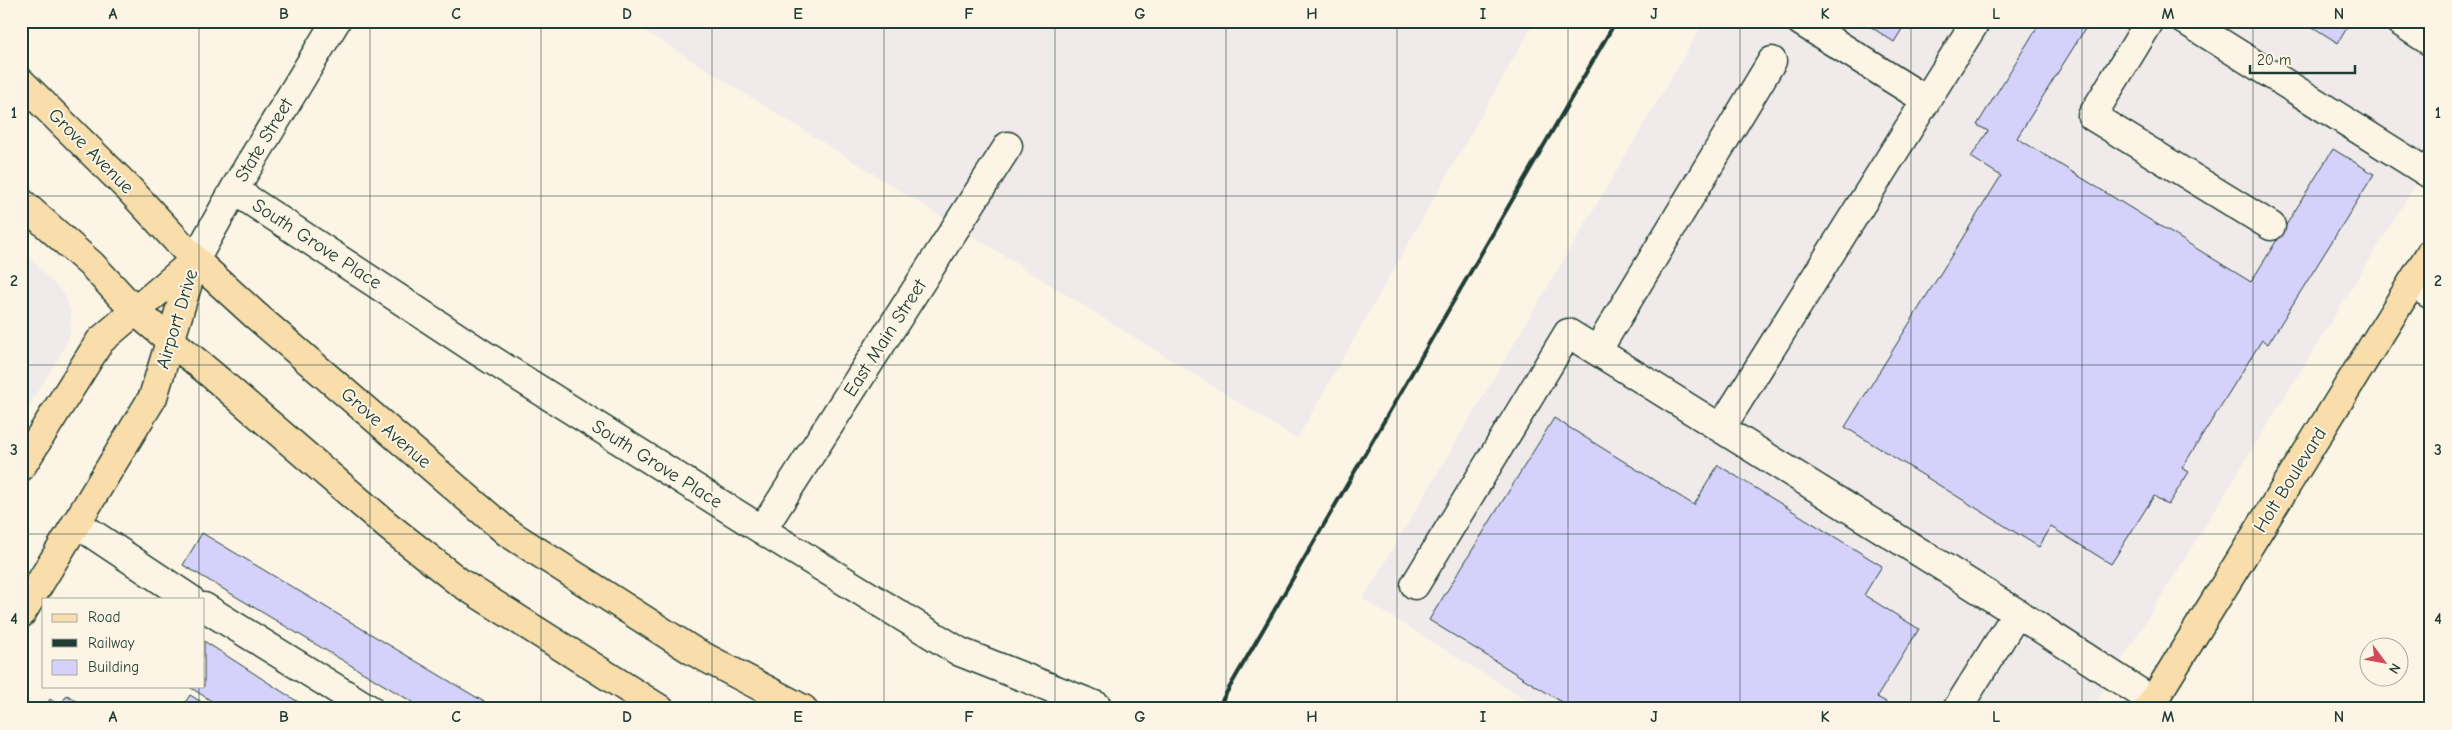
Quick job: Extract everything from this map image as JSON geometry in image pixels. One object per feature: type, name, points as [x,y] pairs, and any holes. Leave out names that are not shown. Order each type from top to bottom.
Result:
[{"type":"main road","name":"Grove Avenue","points":[[21,82],[130,190],[195,260],[254,314],[507,532],[693,651],[803,709]]},
{"type":"main road","points":[[21,202],[92,265],[135,311],[388,526],[459,582],[660,709]]},
{"type":"main road","name":"Holt Boulevard","points":[[2151,705],[2421,289],[2431,252]]},
{"type":"main road","name":"Airport Drive","points":[[21,467],[100,341],[195,260]]},
{"type":"main road","name":"Airport Drive","points":[[21,614],[153,397],[195,260]]},
{"type":"street","name":"State Street","points":[[195,260],[234,190],[336,21]]},
{"type":"street","points":[[1800,21],[1926,100]]},
{"type":"street","points":[[1721,428],[1976,21]]},
{"type":"street","points":[[2150,21],[2092,116],[2271,226]]},
{"type":"street","points":[[2186,21],[2431,175]]},
{"type":"street","points":[[2399,21],[2431,42]]},
{"type":"street","points":[[1597,351],[1772,61]]},
{"type":"street","name":"East Main Street","points":[[762,530],[1008,146]]},
{"type":"street","name":"South Grove Place","points":[[234,190],[481,353],[960,652],[1097,706]]},
{"type":"street","points":[[1415,585],[1568,333],[2017,613],[2151,705]]},
{"type":"street","points":[[76,523],[188,598]]},
{"type":"street","points":[[205,608],[369,709]]},
{"type":"street","points":[[1957,709],[2017,613]]},
{"type":"shaded area","points":[[629,21],[1535,21],[1297,439]]},
{"type":"shaded area","points":[[1705,21],[2431,21],[2431,160],[2092,709],[1541,709],[1363,599]]},
{"type":"shaded area","points":[[21,249],[66,296],[71,313],[70,334],[61,354],[21,418]]},
{"type":"building","points":[[1862,21],[1907,21],[1894,42]]},
{"type":"building","points":[[2041,21],[2090,21],[2017,138],[2251,282],[2333,149],[2374,174],[2268,344],[2262,340],[2182,468],[2189,472],[2168,505],[2154,496],[2111,564],[2051,527],[2039,547],[1845,427],[2001,176],[1971,157],[1988,131],[1977,125]]},
{"type":"building","points":[[2303,21],[2351,21],[2338,43]]},
{"type":"building","points":[[1554,418],[1694,505],[1718,465],[1882,566],[1864,595],[1919,629],[1877,697],[1886,702],[1882,709],[1573,709],[1429,620]]},
{"type":"building","points":[[202,533],[496,709],[424,709],[183,565]]},
{"type":"building","points":[[205,642],[309,709],[224,709],[191,688],[205,688]]},
{"type":"building","points":[[67,695],[89,709],[44,709],[50,699],[60,706]]},
{"type":"building","points":[[190,695],[213,709],[181,709]]},
{"type":"railway","points":[[1217,709],[1616,21]]}]
